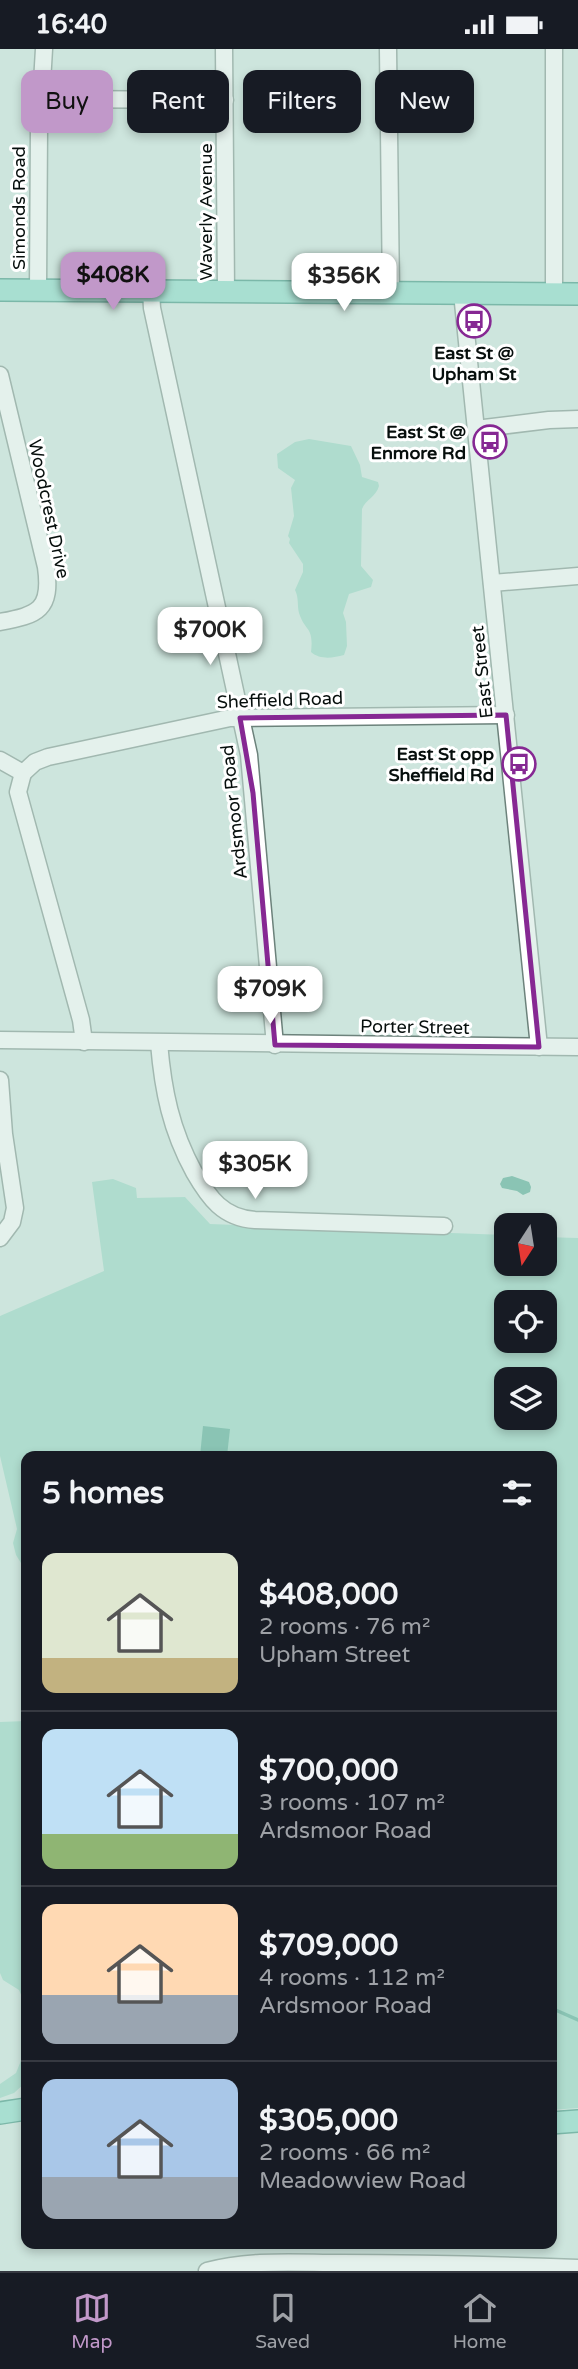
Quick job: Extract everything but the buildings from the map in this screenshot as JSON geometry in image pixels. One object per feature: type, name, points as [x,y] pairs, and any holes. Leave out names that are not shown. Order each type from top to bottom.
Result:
[{"type":"main road","points":[[0,290],[578,294]]},
{"type":"main road","points":[[0,2113],[21,2110]]},
{"type":"main road","points":[[557,2123],[578,2121]]},
{"type":"street","name":"Simonds Road","points":[[43,70],[44,49]]},
{"type":"street","name":"Waverly Avenue","points":[[224,49],[224,70]]},
{"type":"street","points":[[388,49],[391,293]]},
{"type":"street","points":[[554,49],[554,294]]},
{"type":"street","name":"Simonds Road","points":[[38,290],[39,133]]},
{"type":"street","name":"Waverly Avenue","points":[[225,133],[226,292]]},
{"type":"street","name":"Ardsmoor Road","points":[[151,291],[151,306],[252,781],[275,1045]]},
{"type":"street","name":"East Street","points":[[462,293],[539,1047]]},
{"type":"street","name":"Woodcrest Drive","points":[[0,375],[4,410],[46,567],[48,585],[46,599],[38,611],[23,618],[0,622]]},
{"type":"street","points":[[476,429],[578,419]]},
{"type":"street","points":[[492,583],[578,576]]},
{"type":"street","name":"Sheffield Road","points":[[23,772],[35,762],[48,757],[215,720],[506,715]]},
{"type":"street","points":[[0,760],[23,772],[18,792],[82,1022],[84,1042]]},
{"type":"street","name":"Porter Street","points":[[0,1040],[578,1047]]},
{"type":"street","points":[[159,1043],[164,1085],[174,1131],[206,1192],[223,1210],[249,1219],[444,1226]]},
{"type":"street","points":[[0,1080],[5,1144],[15,1203],[12,1222],[0,1238]]},
{"type":"street","points":[[207,2271],[257,2263],[578,2268]]},
{"type":"highlighted area","points":[[506,715],[539,1047],[275,1045],[253,793],[240,718]]},
{"type":"shaded area","points":[[309,439],[351,446],[360,465],[362,477],[378,482],[379,486],[362,509],[361,566],[373,580],[371,587],[349,594],[343,613],[347,646],[344,655],[331,657],[318,656],[311,652],[310,633],[299,613],[295,590],[303,572],[303,564],[289,543],[288,536],[294,516],[291,488],[295,480],[278,468],[277,454],[295,442]]},
{"type":"shaded area","points":[[512,1176],[529,1182],[530,1192],[523,1195],[502,1188],[500,1184],[503,1178]]},
{"type":"shaded area","points":[[113,1179],[136,1188],[137,1198],[185,1197],[210,1224],[494,1235],[494,1276],[557,1276],[557,1237],[578,1238],[578,2108],[557,2110],[557,1451],[21,1451],[21,1563],[13,1543],[17,1529],[0,1456],[0,1316],[104,1271],[92,1182]]},
{"type":"shaded area","points":[[203,1426],[230,1429],[228,1451],[200,1451]]},
{"type":"shaded area","points":[[21,1721],[21,1995],[19,1990],[3,1980],[0,1973],[0,1722]]},
{"type":"shaded area","points":[[21,2060],[21,2087],[14,2093],[0,2098],[0,2084],[16,2073]]},
{"type":"waterway","points":[[557,2011],[578,2020]]},
{"type":"place","name":"East St @ Upham St","points":[[474,321]]},
{"type":"place","name":"East St @ Enmore Rd","points":[[490,442]]},
{"type":"place","name":"East St opp Sheffield Rd","points":[[519,764]]}]
